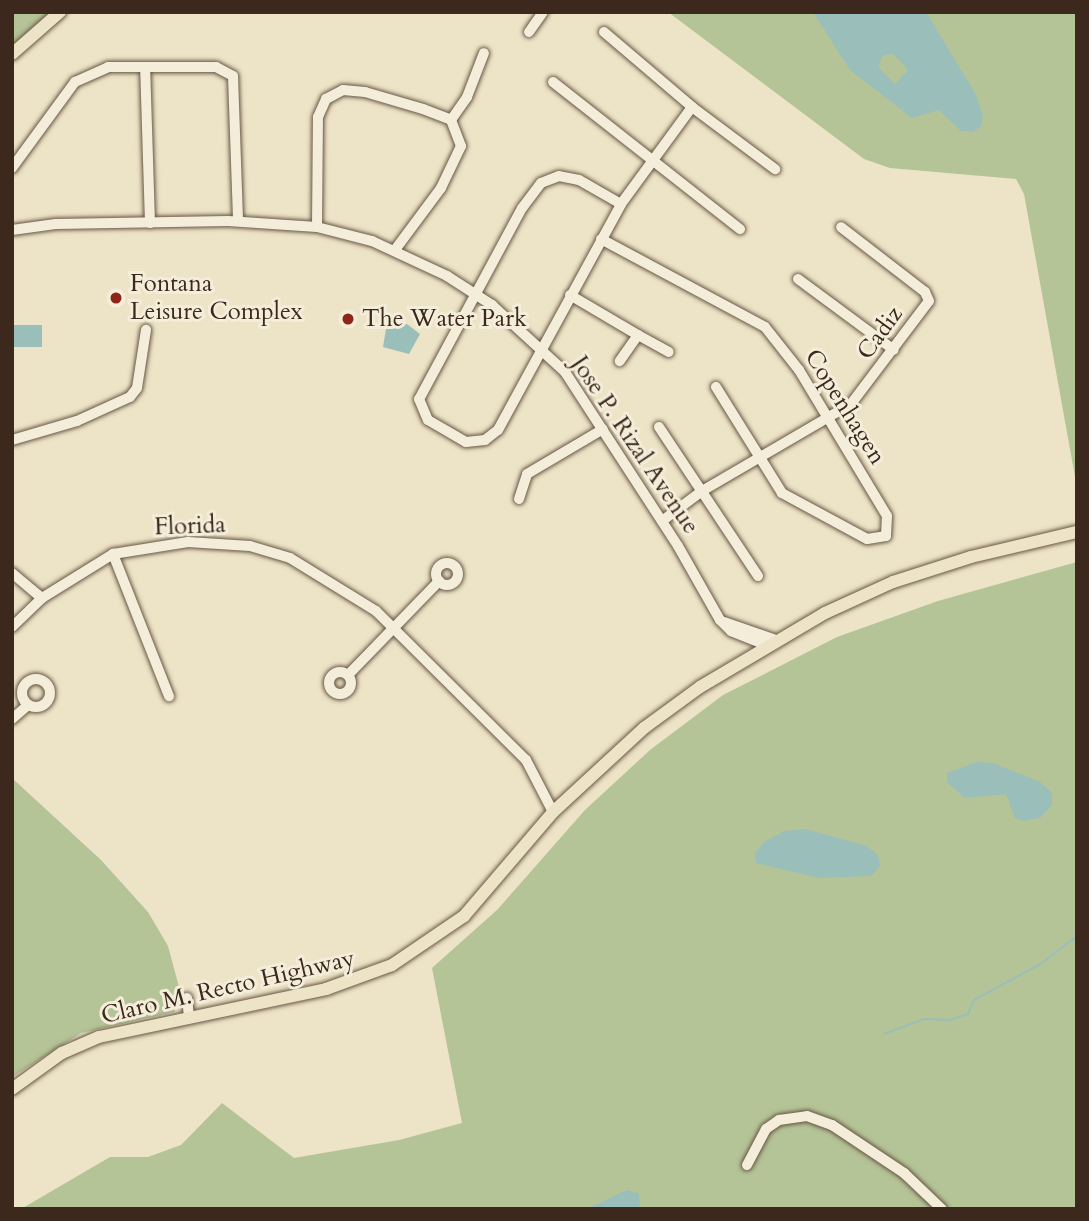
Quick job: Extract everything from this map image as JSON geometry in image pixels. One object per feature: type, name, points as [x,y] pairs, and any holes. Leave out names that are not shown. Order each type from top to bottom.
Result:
[{"type":"main road","points":[[12,54],[60,12]]},
{"type":"main road","name":"Claro M. Recto Highway","points":[[12,1088],[87,1042],[189,1017],[326,989],[392,965],[470,910],[554,812],[661,714],[772,643],[851,601],[915,574],[1077,533]]},
{"type":"street","points":[[529,32],[543,12]]},
{"type":"street","points":[[604,32],[692,107],[775,169]]},
{"type":"street","points":[[451,120],[467,97],[484,53]]},
{"type":"street","points":[[12,168],[75,82],[108,67],[216,67],[233,76],[237,221]]},
{"type":"street","points":[[145,67],[150,223]]},
{"type":"street","points":[[553,82],[740,229]]},
{"type":"street","points":[[317,227],[318,117],[326,99],[343,90],[365,92],[451,120]]},
{"type":"street","points":[[621,204],[579,180],[559,176],[541,183],[475,293],[419,399],[428,420],[466,442],[485,440],[498,430],[541,346],[621,204],[692,107]]},
{"type":"street","points":[[395,250],[456,164],[461,146],[451,120]]},
{"type":"street","name":"Jose P. Rizal Avenue","points":[[12,230],[56,224],[237,221],[317,227],[395,250],[475,293],[541,346],[603,429],[662,521],[720,620],[731,631],[772,643]]},
{"type":"street","name":"Cadiz","points":[[662,521],[702,491],[828,417],[864,391],[928,296],[841,227]]},
{"type":"street","name":"Copenhagen","points":[[601,239],[765,327],[785,349],[887,516],[886,536],[867,539],[792,500],[757,457]]},
{"type":"street","points":[[798,279],[894,350]]},
{"type":"street","points":[[570,295],[669,352]]},
{"type":"street","points":[[12,440],[77,421],[130,397],[137,388],[146,330]]},
{"type":"street","points":[[620,361],[638,335]]},
{"type":"street","points":[[716,387],[757,457]]},
{"type":"street","points":[[659,427],[758,576]]},
{"type":"street","points":[[519,499],[527,474],[603,429]]},
{"type":"street","name":"Florida","points":[[12,627],[42,598],[113,554],[188,542],[250,546],[290,558],[376,611],[526,760],[554,812]]},
{"type":"street","points":[[113,554],[169,696]]},
{"type":"street","points":[[12,573],[42,598]]},
{"type":"street","points":[[348,675],[439,581]]},
{"type":"street","points":[[13,718],[28,705]]},
{"type":"street","points":[[187,998],[189,1017]]},
{"type":"street","points":[[747,1165],[766,1129],[779,1120],[807,1116],[832,1125],[922,1190],[942,1209]]},
{"type":"green space","points":[[12,12],[51,12],[12,48]]},
{"type":"green space","points":[[668,12],[1077,12],[1077,488],[1024,194],[1016,179],[890,168],[864,159]]},
{"type":"green space","points":[[1077,562],[1077,1209],[21,1209],[110,1157],[148,1157],[181,1145],[222,1103],[294,1158],[399,1140],[462,1123],[432,968],[498,909],[585,810],[650,750],[723,695],[837,637],[938,601]]},
{"type":"green space","points":[[12,778],[101,860],[148,912],[168,946],[182,998],[174,1012],[81,1033],[12,1077]]},
{"type":"water","points":[[813,12],[926,12],[975,93],[983,115],[981,126],[973,132],[961,131],[939,110],[912,118],[850,70]],"holes":[[[893,54],[908,70],[895,84],[878,67],[883,55]]]},
{"type":"water","points":[[395,321],[403,321],[420,334],[409,354],[383,347],[386,329]]},
{"type":"water","points":[[12,325],[42,325],[42,347],[12,347]]},
{"type":"water","points":[[976,762],[993,763],[1040,782],[1052,793],[1052,805],[1040,818],[1024,821],[1015,818],[1006,794],[965,798],[947,782],[947,773]]},
{"type":"water","points":[[806,829],[867,846],[878,855],[880,866],[871,876],[819,878],[756,863],[755,853],[765,841],[785,831]]},
{"type":"water","points":[[627,1190],[639,1194],[640,1209],[587,1209]]},
{"type":"waterway","points":[[884,1034],[924,1019],[950,1020],[968,1014],[974,1000],[1039,965],[1077,936]]},
{"type":"place","name":"Fontana Leisure Complex","points":[[116,298]]},
{"type":"place","name":"The Water Park","points":[[348,319]]}]
